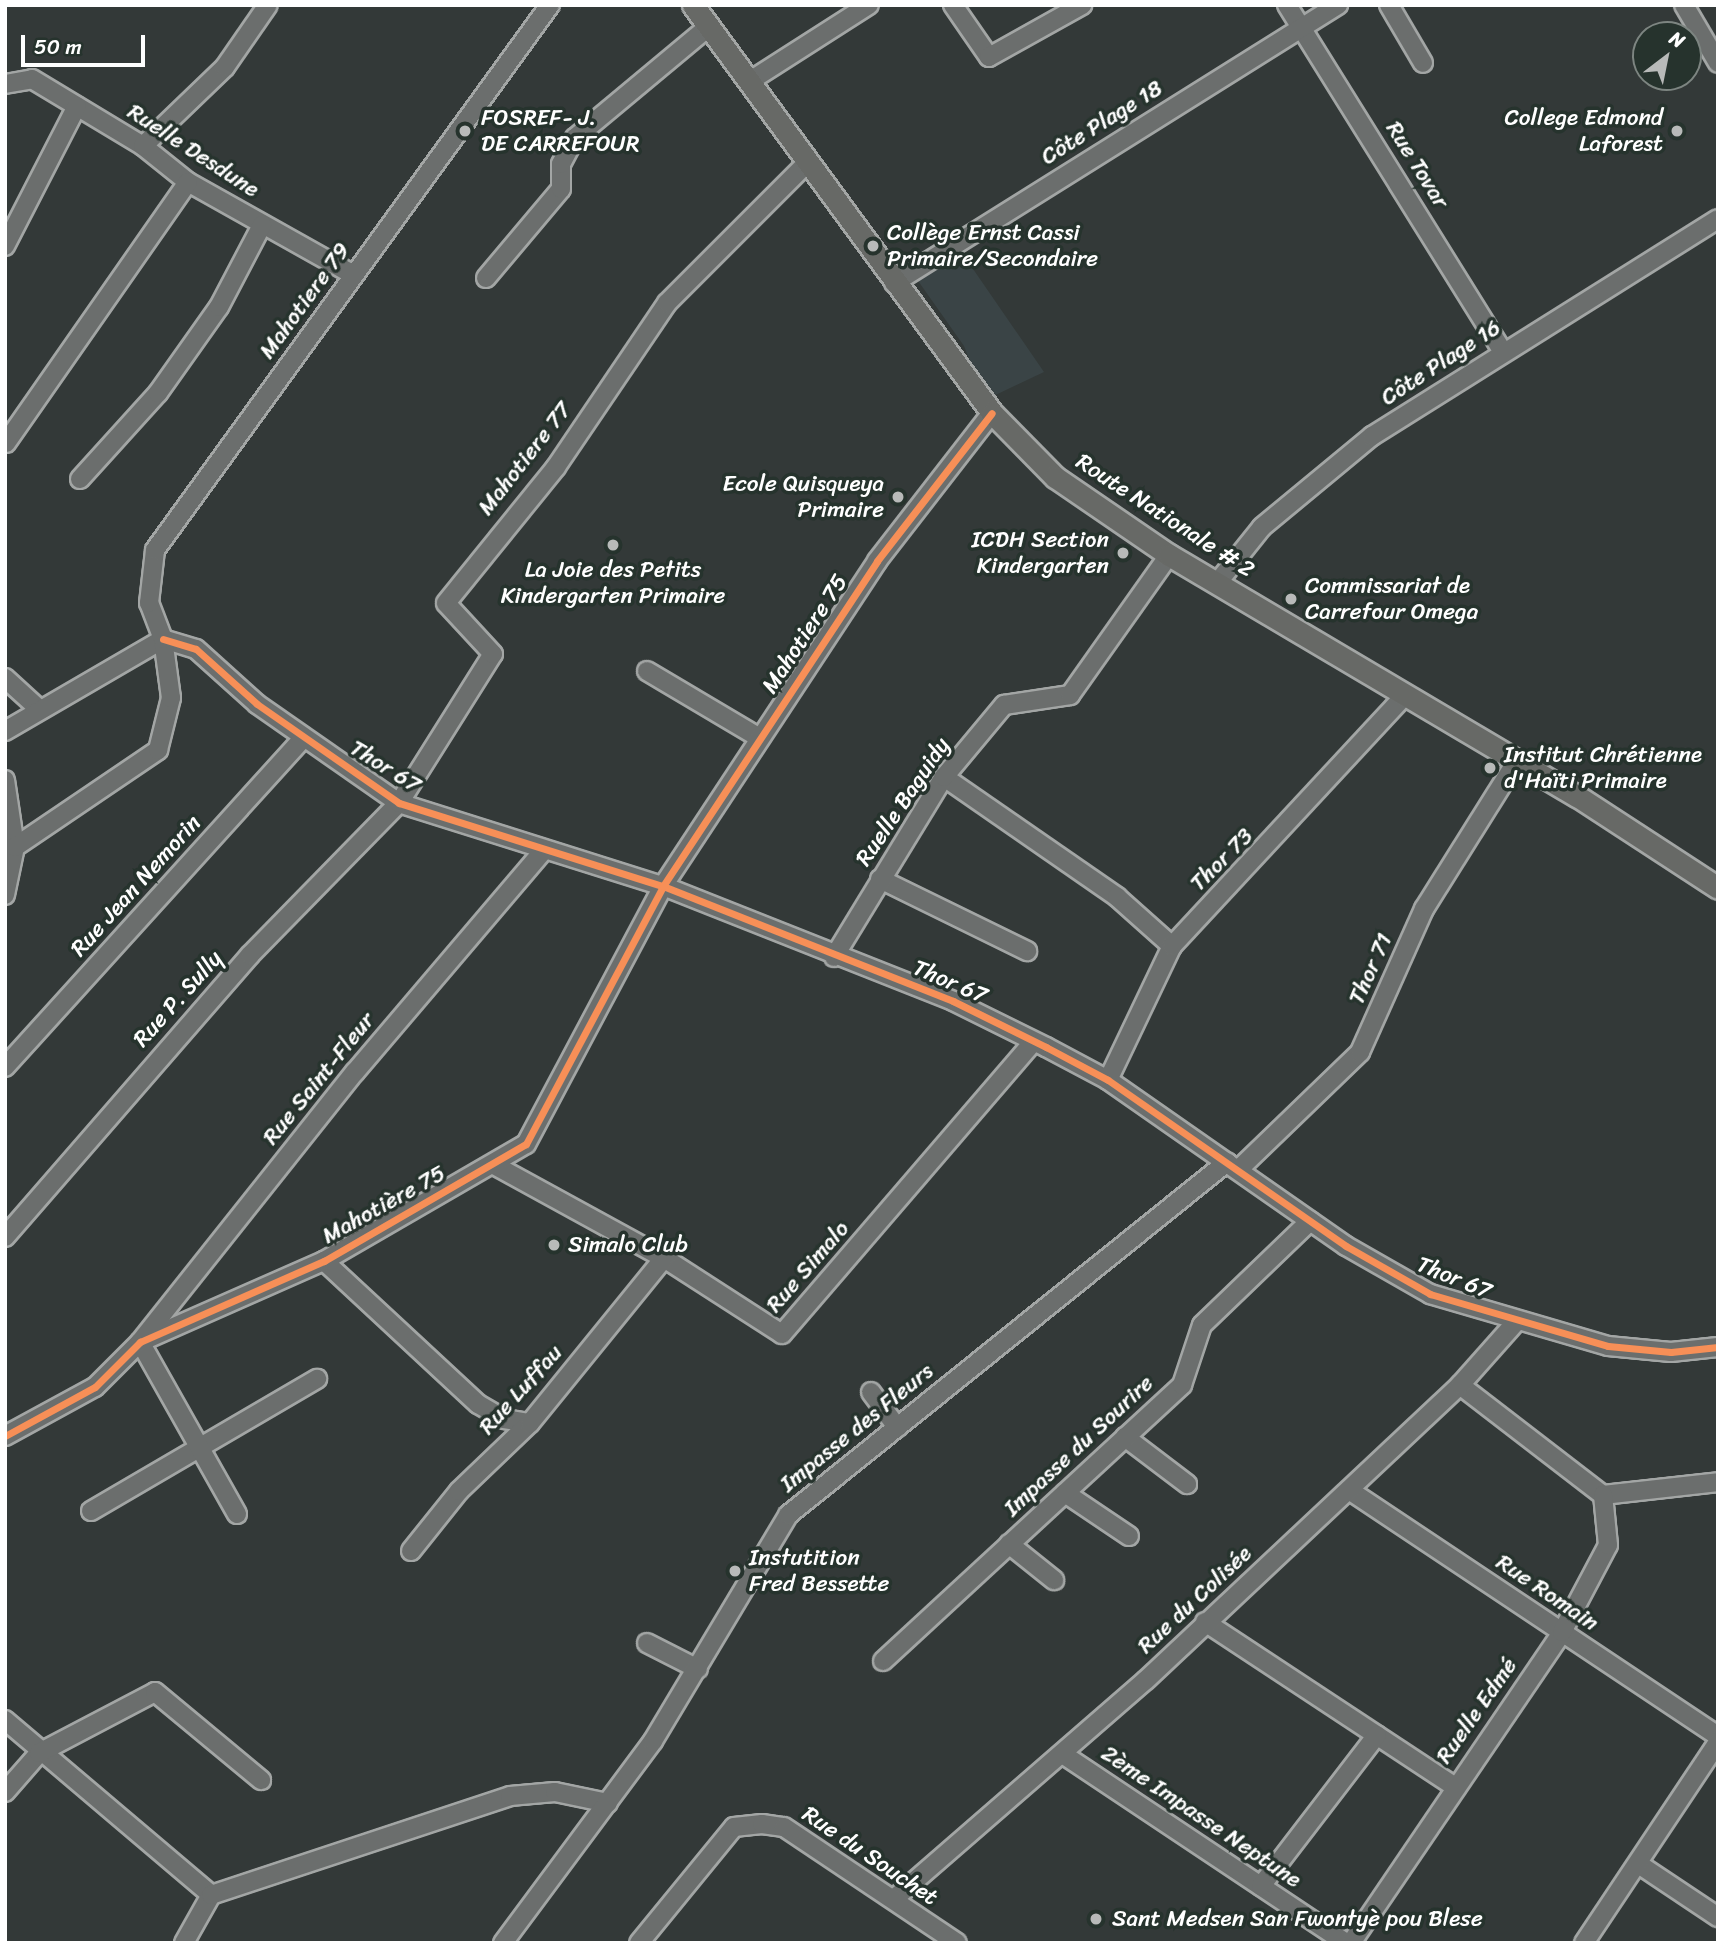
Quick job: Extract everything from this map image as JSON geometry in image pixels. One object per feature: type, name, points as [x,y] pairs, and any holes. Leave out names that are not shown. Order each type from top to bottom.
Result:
[{"type":"main road","name":"Route Nationale # 2","points":[[693,5],[894,283],[992,413],[1055,477],[1169,555],[1517,761],[1718,888]]},
{"type":"street","points":[[143,146],[225,67],[268,5]]},
{"type":"street","name":"Mahotiere 79","points":[[15,846],[158,750],[171,698],[163,639],[149,603],[155,550],[550,5]]},
{"type":"street","points":[[750,81],[869,5]]},
{"type":"street","points":[[953,5],[989,57],[1082,5]]},
{"type":"street","name":"Rue Tovar","points":[[1287,5],[1503,352]]},
{"type":"street","name":"Côte Plage 18","points":[[894,283],[1338,5]]},
{"type":"street","points":[[1389,5],[1423,63]]},
{"type":"street","points":[[1684,5],[1718,63]]},
{"type":"street","points":[[486,278],[561,189],[561,164],[575,138],[708,27]]},
{"type":"street","name":"Ruelle Desdune","points":[[5,84],[32,79],[143,146],[188,182],[354,275]]},
{"type":"street","points":[[5,246],[77,106]]},
{"type":"street","name":"Mahotiere 77","points":[[399,803],[493,654],[446,603],[556,467],[667,303],[807,163]]},
{"type":"street","points":[[6,443],[188,182]]},
{"type":"street","name":"Côte Plage 16","points":[[1218,582],[1262,527],[1372,436],[1718,219]]},
{"type":"street","points":[[80,480],[158,393],[219,307],[262,225]]},
{"type":"street","name":"Mahotiere 75","points":[[663,886],[877,561],[992,413]]},
{"type":"street","name":"Ruelle Baguidy","points":[[834,957],[944,777],[1004,705],[1070,695],[1169,555]]},
{"type":"street","points":[[5,731],[163,639]]},
{"type":"street","name":"Thor 67","points":[[163,639],[196,649],[304,737],[399,803],[542,852],[663,886],[834,957],[953,1001],[1108,1080],[1310,1220],[1430,1294],[1516,1322],[1608,1346],[1671,1352],[1718,1347]]},
{"type":"street","points":[[647,671],[760,738]]},
{"type":"street","points":[[5,678],[40,710]]},
{"type":"street","name":"Thor 73","points":[[1108,1080],[1172,946],[1404,696]]},
{"type":"street","name":"Rue Jean Nemorin","points":[[5,1067],[304,737]]},
{"type":"street","name":"Thor 71","points":[[1233,1166],[1360,1052],[1424,909],[1517,761]]},
{"type":"street","points":[[944,777],[1117,897],[1172,946]]},
{"type":"street","points":[[5,780],[15,846],[5,895]]},
{"type":"street","name":"Rue P. Sully","points":[[5,1237],[250,955],[399,803]]},
{"type":"street","name":"Rue Saint-Fleur","points":[[140,1342],[355,1072],[542,852]]},
{"type":"street","points":[[880,879],[1027,951]]},
{"type":"street","name":"Mahotière 75","points":[[5,1436],[95,1387],[140,1342],[324,1261],[494,1165],[526,1144],[663,886]]},
{"type":"street","name":"Rue Simalo","points":[[494,1165],[664,1258],[782,1334],[1033,1042]]},
{"type":"street","name":"Impasse des Fleurs","points":[[503,1943],[608,1804],[698,1669],[788,1516],[897,1427],[1233,1166]]},
{"type":"street","name":"Impasse du Sourire","points":[[883,1661],[1182,1385],[1202,1325],[1310,1220]]},
{"type":"street","name":"Rue Luffau","points":[[411,1551],[459,1491],[530,1423],[664,1258]]},
{"type":"street","points":[[324,1261],[478,1404],[504,1419],[530,1423]]},
{"type":"street","name":"Rue du Colisée","points":[[895,1898],[1064,1755],[1460,1385],[1516,1322]]},
{"type":"street","points":[[140,1342],[237,1514]]},
{"type":"street","points":[[91,1511],[317,1379]]},
{"type":"street","points":[[1460,1385],[1602,1494],[1718,1482]]},
{"type":"street","points":[[871,1392],[897,1427]]},
{"type":"street","points":[[1125,1437],[1187,1484]]},
{"type":"street","name":"Rue Romain","points":[[1349,1490],[1718,1735]]},
{"type":"street","points":[[1065,1493],[1129,1536]]},
{"type":"street","name":"Ruelle Edmé","points":[[1348,1943],[1562,1632],[1608,1545],[1602,1494]]},
{"type":"street","points":[[1009,1544],[1054,1580]]},
{"type":"street","points":[[1205,1622],[1454,1786]]},
{"type":"street","points":[[647,1643],[698,1669]]},
{"type":"street","points":[[5,1792],[39,1754],[155,1692],[261,1780]]},
{"type":"street","points":[[5,1720],[39,1754],[211,1895]]},
{"type":"street","points":[[1261,1886],[1377,1735]]},
{"type":"street","points":[[1584,1943],[1640,1865],[1718,1742]]},
{"type":"street","name":"2ème Impasse Neptune","points":[[1064,1755],[1348,1943]]},
{"type":"street","points":[[184,1943],[211,1895],[510,1796],[555,1792],[608,1804]]},
{"type":"street","name":"Rue du Souchet","points":[[639,1943],[734,1827],[784,1827],[895,1898],[957,1943]]},
{"type":"street","points":[[1640,1865],[1718,1917]]},
{"type":"shaded area","points":[[960,250],[1044,372],[985,400],[964,346],[916,278]]},
{"type":"cycle path","points":[[5,1436],[95,1387],[140,1342],[324,1261],[526,1144],[663,886],[877,561],[992,413]]},
{"type":"cycle path","points":[[163,639],[196,649],[257,704],[399,803],[663,886],[953,1001],[1046,1047],[1108,1080],[1346,1246],[1430,1294],[1608,1346],[1671,1352],[1718,1347]]},
{"type":"place","name":"FOSREF- J. DE CARREFOUR","points":[[465,131]]},
{"type":"place","name":"College Edmond Laforest","points":[[1677,131]]},
{"type":"place","name":"Collège Ernst Cassi Primaire/Secondaire","points":[[873,246]]},
{"type":"place","name":"Ecole Quisqueya Primaire","points":[[898,497]]},
{"type":"place","name":"La Joie des Petits Kindergarten Primaire","points":[[613,545]]},
{"type":"place","name":"ICDH Section Kindergarten","points":[[1123,553]]},
{"type":"place","name":"Commissariat de Carrefour Omega","points":[[1291,599]]},
{"type":"place","name":"Institut Chrétienne d'Haïti Primaire","points":[[1490,768]]},
{"type":"place","name":"Simalo Club","points":[[554,1245]]},
{"type":"place","name":"Instutition Fred Bessette","points":[[735,1571]]},
{"type":"place","name":"Sant Medsen San Fwontyè pou Blese","points":[[1096,1919]]}]
